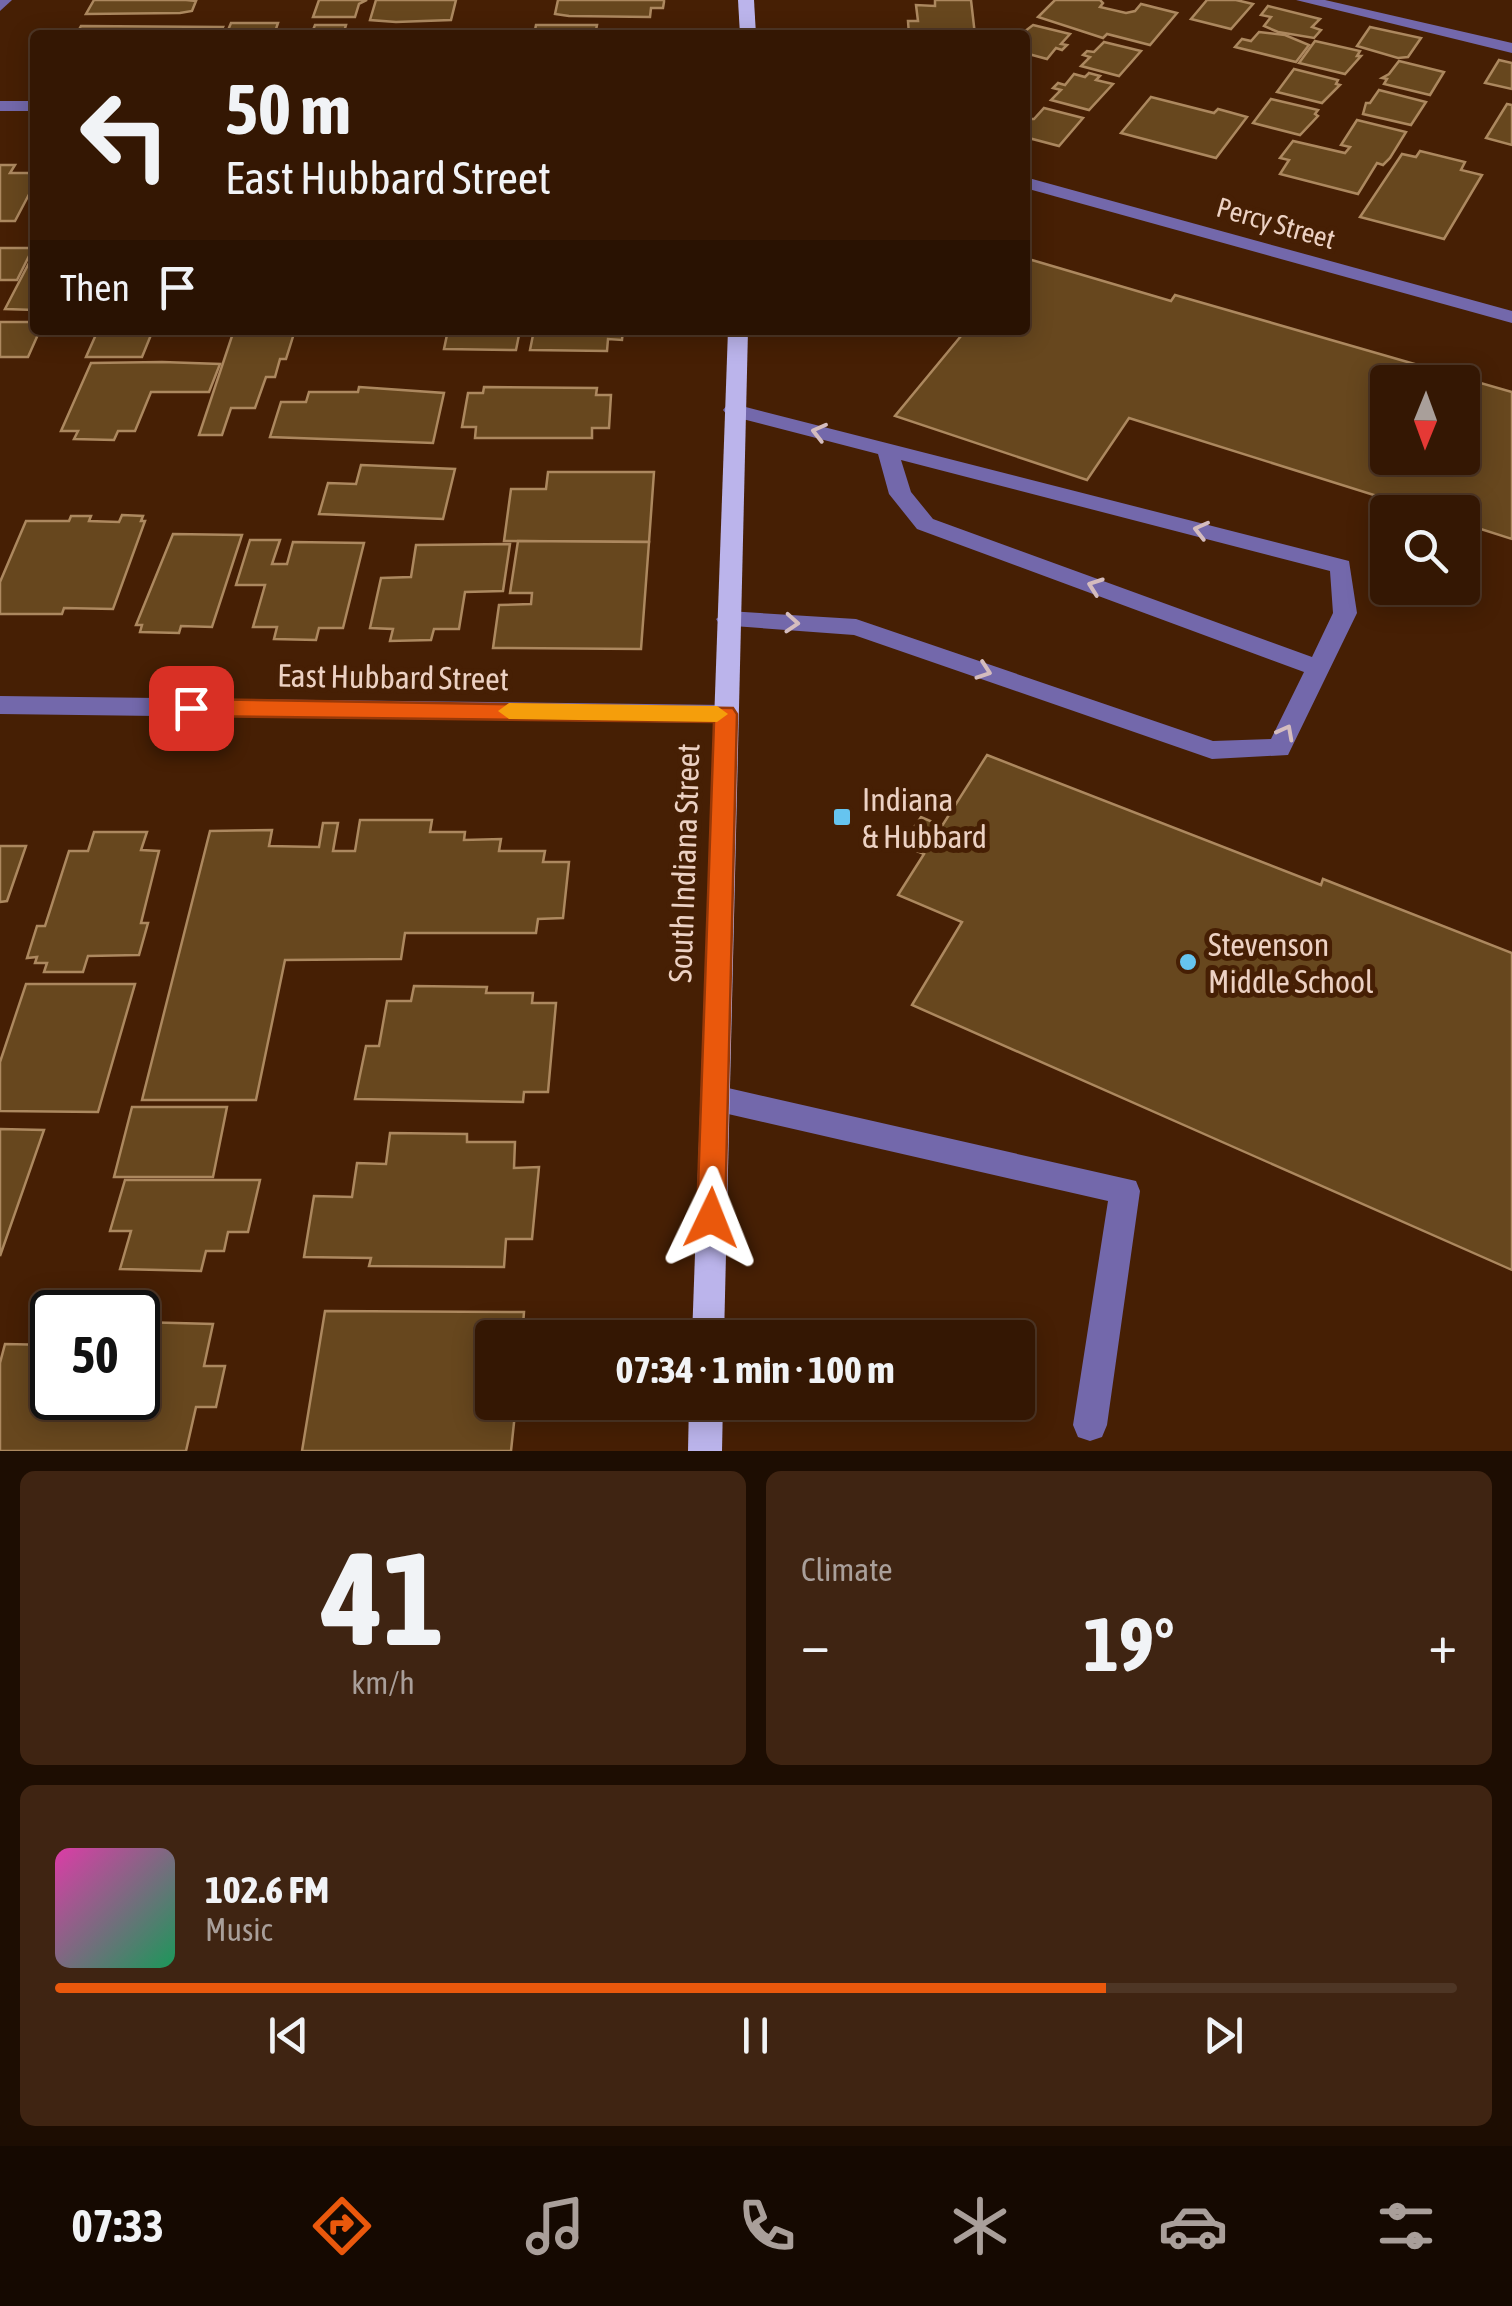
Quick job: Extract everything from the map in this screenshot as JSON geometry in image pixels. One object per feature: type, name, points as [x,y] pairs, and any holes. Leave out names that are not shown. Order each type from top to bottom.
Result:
[{"type":"main road","points":[[746,0],[748,30]]},
{"type":"main road","name":"South Indiana Street","points":[[709,1320],[738,335]]},
{"type":"main road","points":[[705,1451],[706,1420]]},
{"type":"street","points":[[1304,0],[1512,48]]},
{"type":"street","points":[[0,106],[30,106]]},
{"type":"street","name":"Percy Street","points":[[1030,183],[1512,318]]},
{"type":"street","points":[[728,619],[856,627],[1212,750],[1279,748],[1345,613],[1341,566],[734,410]]},
{"type":"street","points":[[888,449],[900,494],[925,524],[1318,668]]},
{"type":"street","name":"East Hubbard Street","points":[[0,705],[725,714]]},
{"type":"street","points":[[715,1098],[1124,1191],[1090,1425]]},
{"type":"building","points":[[94,0],[196,1],[192,11],[180,13],[86,14]]},
{"type":"building","points":[[319,0],[367,0],[359,4],[355,17],[313,17]]},
{"type":"building","points":[[376,0],[456,0],[451,20],[396,22],[370,20]]},
{"type":"building","points":[[558,0],[664,2],[663,8],[651,8],[650,17],[569,16],[555,14]]},
{"type":"building","points":[[935,0],[971,0],[974,30],[909,30],[908,21],[918,21],[916,5],[935,6]]},
{"type":"building","points":[[1055,0],[1100,0],[1100,7],[1126,13],[1141,4],[1177,13],[1150,45],[1107,34],[1103,38],[1038,17]]},
{"type":"building","points":[[1207,0],[1253,4],[1231,29],[1191,19]]},
{"type":"building","points":[[1268,6],[1320,19],[1312,27],[1321,30],[1314,38],[1264,26],[1271,17],[1261,15]]},
{"type":"building","points":[[231,23],[278,23],[276,30],[228,30]]},
{"type":"building","points":[[315,25],[346,25],[344,30],[313,30]]},
{"type":"building","points":[[536,25],[597,25],[596,30],[535,30]]},
{"type":"building","points":[[1033,25],[1070,34],[1061,44],[1067,45],[1062,50],[1056,48],[1047,59],[1030,54],[1030,30],[1026,30]]},
{"type":"building","points":[[81,26],[223,27],[222,30],[79,30]]},
{"type":"building","points":[[1370,27],[1421,38],[1408,57],[1398,58],[1357,46]]},
{"type":"building","points":[[1259,32],[1285,35],[1309,45],[1296,62],[1235,47],[1242,39],[1251,41]]},
{"type":"building","points":[[1315,41],[1360,51],[1357,56],[1361,56],[1345,74],[1299,63]]},
{"type":"building","points":[[1104,42],[1141,51],[1119,76],[1081,66],[1090,57],[1083,55],[1094,52]]},
{"type":"building","points":[[1499,60],[1512,63],[1512,89],[1485,83]]},
{"type":"building","points":[[1399,61],[1444,72],[1430,95],[1384,84],[1387,79],[1382,78]]},
{"type":"building","points":[[1294,69],[1338,80],[1336,84],[1340,85],[1322,103],[1277,92]]},
{"type":"building","points":[[1089,73],[1100,76],[1096,80],[1113,84],[1089,110],[1051,100],[1061,90],[1053,88],[1058,83],[1065,85],[1074,74],[1085,77]]},
{"type":"building","points":[[1379,90],[1426,102],[1411,125],[1363,114],[1366,103]]},
{"type":"building","points":[[1151,97],[1247,117],[1216,158],[1121,133]]},
{"type":"building","points":[[1271,99],[1318,110],[1318,116],[1300,135],[1253,123]]},
{"type":"building","points":[[1507,104],[1512,105],[1512,145],[1486,138]]},
{"type":"building","points":[[1044,108],[1083,118],[1059,146],[1030,138],[1030,119]]},
{"type":"building","points":[[1357,120],[1406,132],[1390,158],[1383,165],[1377,163],[1358,194],[1280,174],[1289,160],[1280,158],[1293,141],[1345,153],[1350,147],[1341,145]]},
{"type":"building","points":[[1420,151],[1465,162],[1461,170],[1482,175],[1444,239],[1360,217],[1402,154],[1416,157]]},
{"type":"building","points":[[0,165],[15,165],[10,173],[30,173],[30,192],[15,221],[0,221]]},
{"type":"building","points":[[0,248],[30,248],[17,280],[0,280]]},
{"type":"building","points":[[1030,259],[1171,301],[1175,295],[1418,365],[1370,365],[1370,475],[1480,475],[1480,383],[1512,392],[1512,539],[1480,529],[1480,495],[1374,495],[1129,418],[1087,480],[895,416],[962,335],[1030,335]]},
{"type":"building","points":[[29,263],[30,263],[30,310],[5,309]]},
{"type":"building","points":[[0,322],[30,322],[30,335],[38,335],[28,357],[0,357]]},
{"type":"building","points":[[96,335],[151,335],[142,357],[86,357]]},
{"type":"building","points":[[232,335],[293,335],[275,377],[266,377],[255,408],[231,408],[222,435],[199,435]]},
{"type":"building","points":[[447,335],[519,335],[516,350],[444,349]]},
{"type":"building","points":[[533,335],[622,335],[622,340],[608,339],[607,351],[530,350]]},
{"type":"building","points":[[91,363],[220,364],[209,392],[151,392],[135,431],[118,431],[114,440],[74,439],[78,431],[61,431]]},
{"type":"building","points":[[359,387],[444,393],[433,443],[270,437],[281,402],[306,402],[309,392],[358,392]]},
{"type":"building","points":[[484,387],[597,388],[596,395],[611,395],[609,428],[592,428],[592,438],[475,438],[476,427],[462,427],[468,393],[483,393]]},
{"type":"building","points":[[361,465],[455,469],[443,519],[319,514],[328,483],[356,484]]},
{"type":"building","points":[[548,472],[654,472],[649,542],[504,541],[511,489],[546,489]]},
{"type":"building","points":[[122,515],[143,516],[141,521],[145,521],[113,609],[64,608],[62,614],[0,614],[0,582],[26,521],[69,521],[71,516],[91,516],[89,521],[119,522]]},
{"type":"building","points":[[173,534],[242,535],[212,627],[181,626],[179,633],[140,632],[142,625],[136,625]]},
{"type":"building","points":[[250,540],[280,540],[272,564],[287,564],[293,542],[364,543],[343,628],[319,628],[316,640],[274,639],[277,627],[253,627],[265,585],[236,585]]},
{"type":"building","points":[[518,541],[649,542],[641,649],[493,648],[499,605],[531,604],[532,593],[510,593]]},
{"type":"building","points":[[510,544],[503,591],[465,592],[459,629],[434,629],[431,640],[390,641],[393,629],[370,628],[381,578],[411,577],[416,545]]},
{"type":"building","points":[[987,755],[1321,885],[1323,879],[1512,953],[1512,1270],[912,1005],[962,922],[898,895],[924,854],[902,845],[921,817],[942,826]]},
{"type":"building","points":[[360,820],[432,820],[430,832],[465,832],[464,840],[501,839],[499,851],[545,851],[543,862],[569,862],[563,918],[538,919],[536,933],[405,933],[401,959],[285,960],[256,1100],[142,1100],[210,831],[272,830],[269,846],[319,847],[323,823],[338,823],[333,851],[355,851]]},
{"type":"building","points":[[94,832],[147,832],[141,850],[159,851],[141,923],[148,923],[139,955],[88,956],[83,972],[44,972],[47,963],[35,963],[37,957],[27,958],[37,926],[45,926],[69,851],[88,851]]},
{"type":"building","points":[[0,846],[26,846],[7,901],[0,902]]},
{"type":"building","points":[[26,984],[135,984],[98,1112],[0,1111],[0,1062]]},
{"type":"building","points":[[414,986],[487,987],[486,993],[533,993],[532,1003],[556,1003],[548,1092],[524,1092],[523,1102],[355,1099],[366,1046],[379,1046],[387,1001],[411,1001]]},
{"type":"building","points":[[132,1107],[227,1107],[213,1177],[114,1177]]},
{"type":"building","points":[[0,1129],[44,1130],[0,1256]]},
{"type":"building","points":[[390,1133],[467,1134],[467,1142],[515,1142],[514,1168],[539,1167],[532,1239],[506,1239],[504,1267],[369,1266],[371,1258],[304,1257],[314,1196],[352,1197],[357,1163],[386,1164]]},
{"type":"building","points":[[125,1180],[260,1180],[248,1232],[228,1232],[224,1251],[206,1251],[201,1271],[120,1269],[131,1231],[110,1231]]},
{"type":"building","points":[[325,1311],[524,1312],[523,1320],[475,1320],[475,1420],[514,1420],[511,1451],[302,1451]]},
{"type":"building","points":[[160,1323],[213,1324],[204,1366],[225,1366],[216,1407],[196,1407],[186,1451],[0,1451],[0,1363],[5,1344],[30,1345],[30,1420],[160,1420]]},
{"type":"slow traffic","points":[[509,711],[717,714]]},
{"type":"place","name":"Indiana & Hubbard","points":[[842,817]]},
{"type":"place","name":"Stevenson Middle School","points":[[1188,962]]},
{"type":"route","points":[[191,708],[725,714],[711,1218]]}]
